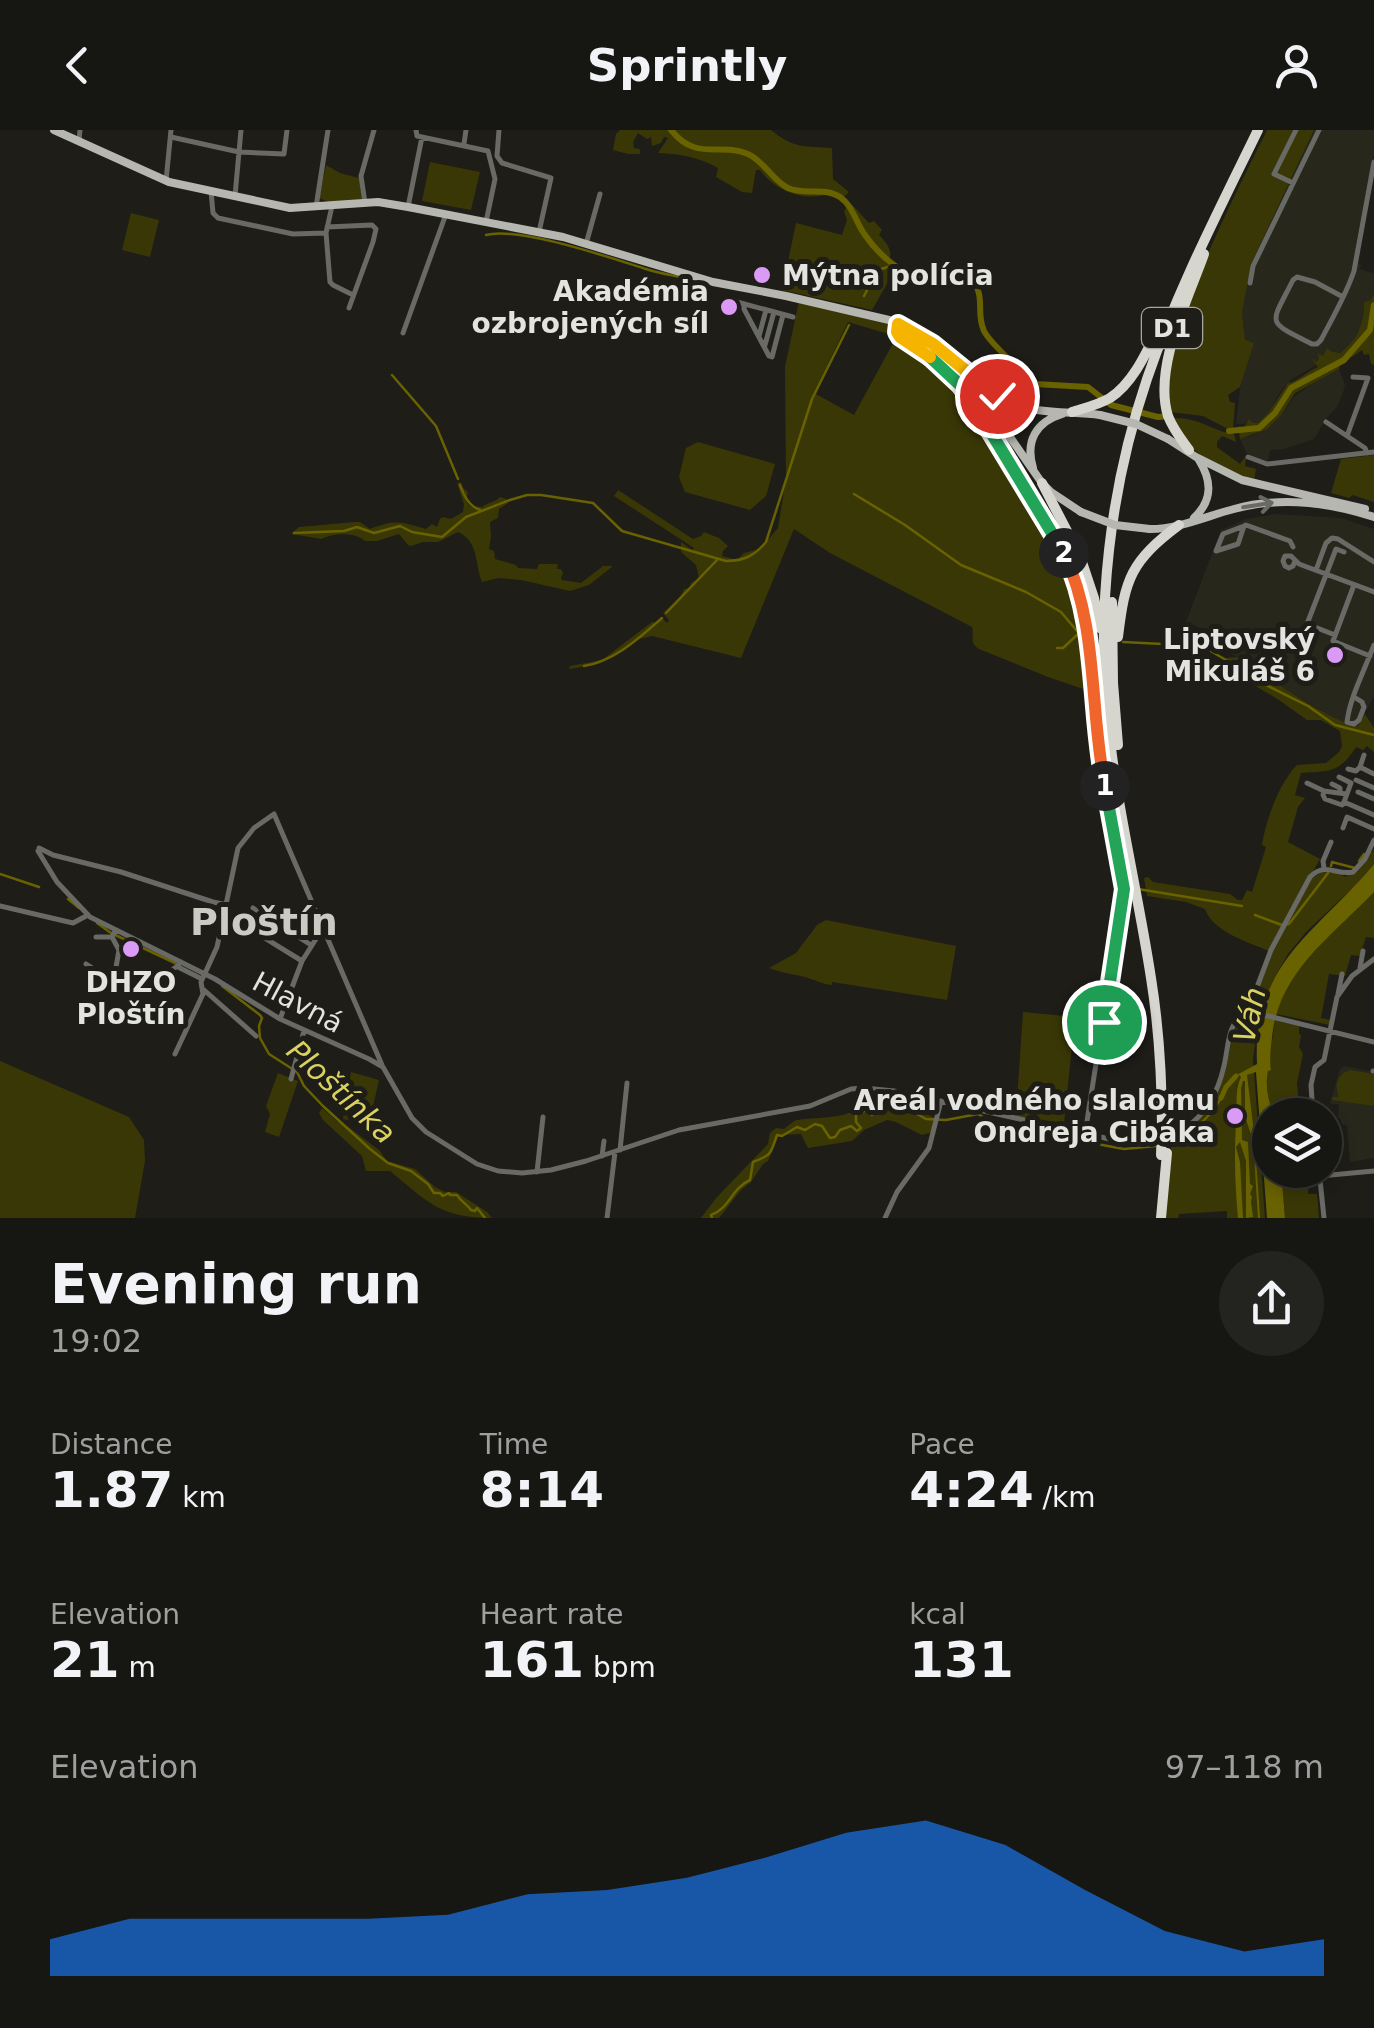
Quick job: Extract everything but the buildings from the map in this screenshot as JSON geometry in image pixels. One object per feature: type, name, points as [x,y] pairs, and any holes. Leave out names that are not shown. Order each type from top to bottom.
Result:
[{"type":"highway","name":"D1","points":[[1138,888],[1112,683],[1112,593],[1125,490],[1139,412],[1175,321],[1261,130]]},
{"type":"highway","name":"D1","points":[[1158,1218],[1167,1065],[1163,1024],[1108,724],[1104,648],[1110,544],[1119,488],[1155,356],[1186,280],[1261,130]]},
{"type":"highway","points":[[1192,453],[1172,434],[1164,383],[1172,346],[1206,250]]},
{"type":"highway","points":[[1069,412],[1097,410],[1121,389],[1186,280]]},
{"type":"highway","points":[[1042,483],[1084,566],[1104,648]]},
{"type":"highway","points":[[1112,683],[1131,576],[1146,551],[1185,523]]},
{"type":"main road","points":[[54,130],[166,181],[290,208],[387,203],[446,214],[539,232],[724,284],[844,308],[898,324],[933,344],[1008,402],[1033,410],[1069,412]]},
{"type":"main road","points":[[964,371],[1042,483],[1080,512],[1115,525],[1150,529],[1262,503],[1323,502]]},
{"type":"main road","points":[[1097,410],[1172,434]]},
{"type":"main road","points":[[1034,471],[1029,450],[1034,433],[1045,421],[1069,412]]},
{"type":"main road","points":[[1192,453],[1242,480],[1374,514]]},
{"type":"main road","points":[[1185,523],[1203,509],[1210,490],[1205,470],[1192,453]]},
{"type":"street","points":[[78,141],[80,130]]},
{"type":"street","points":[[235,196],[241,130]]},
{"type":"street","points":[[166,181],[171,133],[239,152],[284,154],[287,130]]},
{"type":"street","points":[[316,207],[328,130]]},
{"type":"street","points":[[366,203],[361,177],[374,130]]},
{"type":"street","points":[[416,130],[416,135],[486,150],[507,166],[552,178],[539,232]]},
{"type":"street","points":[[464,144],[466,130]]},
{"type":"street","points":[[486,222],[495,178],[493,156],[500,130]]},
{"type":"street","points":[[1293,183],[1274,174],[1296,130]]},
{"type":"street","points":[[1250,282],[1253,266],[1319,130]]},
{"type":"street","points":[[408,207],[422,137]]},
{"type":"street","points":[[1343,297],[1297,277],[1275,315],[1276,324],[1317,344],[1343,297],[1355,266],[1374,162]]},
{"type":"street","points":[[211,191],[213,213],[218,218],[293,234],[372,224],[376,228],[373,242],[348,308]]},
{"type":"street","points":[[586,244],[600,194]]},
{"type":"street","points":[[332,206],[326,230],[330,282],[354,294]]},
{"type":"street","points":[[403,333],[446,214]]},
{"type":"street","points":[[783,314],[774,348],[764,345],[740,303],[757,308],[783,314],[793,317]]},
{"type":"street","points":[[752,325],[757,308]]},
{"type":"street","points":[[758,337],[770,311]]},
{"type":"street","points":[[764,345],[770,311]]},
{"type":"street","points":[[898,324],[900,337],[944,368],[973,403],[1063,551],[1085,613],[1100,754],[1124,889],[1085,1134]]},
{"type":"street","points":[[1346,436],[1368,378],[1353,378]]},
{"type":"street","points":[[1326,422],[1371,452]]},
{"type":"street","points":[[1248,458],[1267,464],[1371,452]]},
{"type":"street","points":[[1244,526],[1238,544],[1216,551],[1223,534],[1244,526],[1290,542],[1292,560],[1374,592]]},
{"type":"street","points":[[1316,570],[1325,544],[1333,538],[1374,562]]},
{"type":"street","points":[[1336,635],[1307,624],[1336,549],[1344,552]]},
{"type":"street","points":[[1354,584],[1333,641],[1370,656]]},
{"type":"street","points":[[1354,698],[1364,707],[1359,720],[1352,724],[1346,719],[1374,645]]},
{"type":"street","points":[[1348,769],[1356,771],[1364,755]]},
{"type":"street","points":[[1360,767],[1374,774]]},
{"type":"street","points":[[1324,791],[1325,799],[1342,806],[1351,783],[1339,777]]},
{"type":"street","points":[[1356,780],[1374,788]]},
{"type":"street","points":[[1307,783],[1344,796],[1374,815]]},
{"type":"street","points":[[1332,784],[1344,796]]},
{"type":"street","points":[[1358,792],[1374,799]]},
{"type":"street","points":[[175,1054],[203,994],[202,975],[217,947],[238,848],[254,828],[274,814],[383,1067],[415,1122],[452,1150],[493,1170],[537,1172],[687,1128],[802,1108],[855,1088],[886,1090],[1085,1134],[1142,1142],[1171,1136],[1200,1116],[1221,1078],[1234,1023],[1248,1011],[1374,1042]]},
{"type":"street","points":[[1343,828],[1347,818],[1374,830]]},
{"type":"street","points":[[1248,1011],[1281,929],[1310,877],[1324,868],[1353,872],[1365,860],[1374,840]]},
{"type":"street","points":[[1324,868],[1331,842]]},
{"type":"street","points":[[0,906],[73,923],[89,916],[56,882],[39,848],[227,904]]},
{"type":"street","points":[[253,908],[311,945]]},
{"type":"street","points":[[226,914],[302,961]]},
{"type":"street","name":"Hlavná","points":[[89,916],[113,934],[383,1067]]},
{"type":"street","points":[[280,1019],[302,961],[323,928]]},
{"type":"street","points":[[86,964],[105,978],[115,973],[119,950],[113,934],[96,938]]},
{"type":"street","points":[[1360,970],[1364,951]]},
{"type":"street","points":[[1337,997],[1352,976],[1374,959]]},
{"type":"street","points":[[115,973],[153,976],[180,965]]},
{"type":"street","points":[[1311,1098],[1310,1084],[1314,1068],[1324,1060],[1342,974]]},
{"type":"street","points":[[202,989],[256,1036]]},
{"type":"street","points":[[293,1073],[304,1031]]},
{"type":"street","points":[[607,1218],[628,1083]]},
{"type":"street","points":[[885,1218],[897,1192],[927,1151],[942,1101]]},
{"type":"street","points":[[537,1172],[543,1117]]},
{"type":"street","points":[[602,1156],[604,1141]]},
{"type":"street","points":[[1342,1172],[1374,1171]]},
{"type":"street","points":[[1321,1188],[1324,1218]]},
{"type":"shaded area","points":[[620,130],[771,130],[793,144],[832,148],[833,179],[849,192],[843,198],[827,190],[827,194],[818,196],[799,195],[756,170],[752,193],[742,192],[716,177],[718,168],[711,164],[658,153],[668,138],[652,146],[651,137],[647,139],[638,133],[633,142],[640,154],[613,150]]},
{"type":"shaded area","points":[[1267,130],[1314,130],[1251,264],[1242,313],[1245,340],[1254,343],[1240,387],[1228,395],[1230,402],[1235,403],[1230,430],[1203,416],[1170,412],[1169,383],[1174,349],[1201,270]]},
{"type":"shaded area","points":[[1314,130],[1374,130],[1374,155],[1354,262],[1361,264],[1360,269],[1374,273],[1374,293],[1352,344],[1292,379],[1258,423],[1236,424],[1241,380],[1253,343],[1245,341],[1242,313],[1251,264]]},
{"type":"shaded area","points":[[430,162],[480,172],[471,210],[422,201]]},
{"type":"shaded area","points":[[326,165],[359,178],[362,200],[329,202],[319,198]]},
{"type":"shaded area","points":[[846,198],[869,223],[874,221],[882,230],[879,235],[890,252],[887,263],[895,270],[872,310],[782,290],[796,223],[842,235],[847,220]]},
{"type":"shaded area","points":[[131,213],[159,220],[150,257],[122,250]]},
{"type":"shaded area","points":[[1374,293],[1374,365],[1362,350],[1344,357],[1346,363],[1339,369],[1295,393],[1267,429],[1240,439],[1238,426],[1244,428],[1249,419],[1258,423],[1288,383],[1318,367],[1311,358],[1317,362],[1317,353],[1323,356],[1327,348],[1340,353],[1351,343],[1361,324],[1364,302],[1371,300]]},
{"type":"shaded area","points":[[799,301],[894,326],[892,335],[848,322],[814,393],[854,415],[892,345],[902,343],[934,365],[969,403],[1000,451],[1003,462],[999,465],[1010,469],[1056,543],[1074,582],[1083,616],[1092,692],[979,649],[973,641],[972,627],[830,553],[794,529],[741,658],[652,636],[639,639],[599,664],[569,669],[602,660],[652,622],[662,618],[667,623],[663,613],[699,578],[696,565],[681,552],[681,542],[694,548],[614,496],[618,490],[693,539],[704,532],[719,538],[728,546],[722,556],[737,560],[744,553],[760,549],[778,528],[786,479],[785,367]]},
{"type":"shaded area","points":[[1339,369],[1345,385],[1343,393],[1314,439],[1270,450],[1268,461],[1246,452],[1240,439],[1254,435],[1282,414],[1294,397]]},
{"type":"shaded area","points":[[1172,418],[1234,434],[1236,442],[1222,436],[1217,447],[1240,464],[1245,457],[1245,466],[1256,469],[1254,481],[1196,452]]},
{"type":"shaded area","points":[[698,442],[775,464],[766,496],[750,510],[685,492],[679,477],[686,448]]},
{"type":"shaded area","points":[[1374,455],[1374,502],[1331,493],[1341,459]]},
{"type":"shaded area","points":[[461,482],[468,492],[466,501],[470,506],[482,507],[500,497],[508,503],[499,509],[498,518],[490,522],[489,549],[494,551],[495,559],[518,568],[558,564],[562,580],[581,583],[603,566],[613,566],[589,585],[570,591],[521,580],[498,578],[482,582],[473,547],[458,532],[438,542],[411,546],[399,534],[365,541],[350,535],[322,539],[291,534],[299,527],[355,522],[370,529],[392,523],[437,527],[443,517],[451,519],[463,512],[457,483]]},
{"type":"shaded area","points":[[1276,514],[1341,518],[1374,529],[1374,696],[1358,726],[1343,723],[1278,685],[1238,657],[1219,649],[1222,637],[1186,622],[1221,530],[1246,519]]},
{"type":"shaded area","points":[[1238,657],[1333,717],[1358,726],[1365,714],[1374,728],[1374,752],[1367,746],[1363,750],[1356,747],[1333,769],[1301,773],[1295,795],[1305,798],[1298,807],[1288,842],[1320,859],[1269,951],[1223,930],[1205,909],[1147,896],[1144,878],[1230,894],[1242,900],[1247,890],[1252,892],[1266,847],[1262,845],[1267,824],[1284,782],[1297,765],[1326,763],[1342,746],[1340,731],[1321,720],[1307,720],[1227,669],[1226,658]]},
{"type":"shaded area","points":[[1374,849],[1374,864],[1288,954],[1262,1011],[1255,1009],[1253,1003],[1272,952],[1311,879],[1326,870],[1347,877],[1346,873],[1353,871]]},
{"type":"shaded area","points":[[1374,864],[1374,892],[1309,957],[1284,994],[1276,1015],[1268,1071],[1269,1098],[1258,1098],[1256,1072],[1247,1075],[1252,1137],[1245,1117],[1243,1081],[1242,1140],[1248,1142],[1253,1217],[1246,1218],[1246,1161],[1240,1142],[1236,1147],[1243,1218],[1238,1218],[1235,1146],[1241,1077],[1233,1077],[1257,1064],[1258,1029],[1265,999],[1277,974],[1311,930]]},
{"type":"shaded area","points":[[1374,892],[1374,938],[1366,937],[1360,956],[1351,955],[1345,976],[1329,974],[1321,1018],[1331,1020],[1330,1025],[1276,1014],[1304,962]]},
{"type":"shaded area","points":[[826,920],[956,946],[947,1000],[832,985],[769,968],[796,953],[817,925]]},
{"type":"shaded area","points":[[1023,1012],[1075,1017],[1064,1123],[1016,1116]]},
{"type":"shaded area","name":"Areál vodného slalomu Ondreja Cibáka","points":[[1242,1017],[1258,1020],[1253,1059],[1256,1098],[1252,1098],[1252,1188],[1263,1188],[1265,1218],[1227,1218],[1227,1211],[1165,1218],[1172,1137],[1194,1122],[1211,1103],[1222,1080]]},
{"type":"shaded area","points":[[1275,1020],[1299,1026],[1303,1054],[1298,1098],[1269,1098]]},
{"type":"shaded area","points":[[0,1061],[129,1117],[144,1140],[145,1161],[135,1218],[0,1218]]},
{"type":"shaded area","points":[[1345,1066],[1374,1072],[1374,1158],[1350,1162],[1347,1125],[1342,1124],[1342,1098],[1332,1098],[1340,1069]]},
{"type":"shaded area","points":[[351,1072],[379,1080],[369,1124],[343,1119]]},
{"type":"shaded area","points":[[1346,1072],[1374,1074],[1374,1106],[1332,1098],[1339,1097],[1337,1084]]},
{"type":"shaded area","points":[[278,1073],[298,1081],[279,1137],[265,1132],[270,1114],[266,1106]]},
{"type":"shaded area","points":[[866,1090],[936,1118],[933,1132],[922,1135],[887,1120],[864,1130],[852,1141],[808,1148],[801,1134],[779,1135],[768,1161],[719,1218],[701,1218],[768,1144],[770,1133],[776,1128],[784,1129],[797,1120],[850,1112],[859,1108]]},
{"type":"shaded area","points":[[322,1108],[379,1150],[387,1161],[415,1169],[435,1187],[456,1192],[492,1218],[447,1211],[390,1171],[366,1171],[362,1156],[323,1120],[319,1113]]},
{"type":"shaded area","points":[[1265,1188],[1282,1188],[1285,1218],[1267,1218]]},
{"type":"shaded area","points":[[1282,1188],[1308,1188],[1308,1194],[1317,1194],[1319,1218],[1285,1218]]},
{"type":"waterway","points":[[671,130],[690,146],[748,154],[788,188],[840,197],[877,249],[908,274],[931,279],[971,277],[979,292],[984,331],[1035,384],[1088,387],[1111,405],[1158,417],[1170,416]]},
{"type":"waterway","points":[[486,235],[501,233],[541,239],[684,278]]},
{"type":"waterway","points":[[864,296],[878,270],[894,265]]},
{"type":"waterway","points":[[1229,431],[1259,428],[1275,413],[1291,388],[1344,360],[1370,330],[1374,305]]},
{"type":"waterway","points":[[294,533],[357,527],[374,533],[400,526],[442,537],[466,517],[527,495],[541,495],[593,503],[622,531],[726,561],[743,559],[766,542],[812,399],[849,325]]},
{"type":"waterway","points":[[392,375],[436,426],[458,479]]},
{"type":"waterway","points":[[460,485],[467,500],[480,510]]},
{"type":"waterway","points":[[854,494],[961,565],[1026,592],[1061,612],[1082,637]]},
{"type":"waterway","points":[[666,613],[717,560]]},
{"type":"waterway","points":[[584,666],[616,654],[662,618]]},
{"type":"waterway","points":[[1057,648],[1080,636]]},
{"type":"waterway","points":[[1123,642],[1202,646],[1335,725],[1374,735]]},
{"type":"waterway","points":[[1359,861],[1364,854]]},
{"type":"waterway","points":[[1331,866],[1332,862],[1355,868]]},
{"type":"waterway","points":[[1111,866],[1120,876]]},
{"type":"waterway","points":[[1255,915],[1289,924],[1328,873]]},
{"type":"waterway","name":"Ploštínka","points":[[0,874],[39,887]]},
{"type":"waterway","points":[[1138,889],[1242,906]]},
{"type":"waterway","name":"Ploštínka","points":[[68,899],[79,908]]},
{"type":"waterway","name":"Ploštínka","points":[[97,923],[175,963]]},
{"type":"waterway","name":"Ploštínka","points":[[222,986],[260,1015],[260,1038],[269,1054],[297,1072],[304,1086],[370,1149],[388,1163],[411,1171],[434,1193],[457,1195],[485,1218]]},
{"type":"waterway","points":[[1221,1098],[1236,1076]]},
{"type":"waterway","points":[[871,1092],[878,1106]]},
{"type":"waterway","name":"Ploštínka","points":[[1164,1144],[1197,1127],[1221,1098]]},
{"type":"waterway","name":"Ploštínka","points":[[712,1218],[750,1180],[753,1162],[770,1153],[777,1135],[815,1124],[822,1126],[830,1138],[851,1126],[857,1131],[861,1128],[856,1122],[856,1111],[863,1112],[866,1107],[872,1115],[874,1108],[894,1101],[926,1119],[978,1114],[1011,1134],[1031,1139],[1070,1139],[1124,1149],[1156,1146]]},
{"type":"place","name":"Mýtna polícia","points":[[762,275]]},
{"type":"place","name":"Akadémia ozbrojených síl","points":[[729,307]]},
{"type":"place","name":"Liptovský Mikuláš 6","points":[[1335,655]]},
{"type":"place","name":"DHZO Ploštín","points":[[131,949]]},
{"type":"place","name":"Areál vodného slalomu Ondreja Cibáka","points":[[1235,1116]]},
{"type":"district","name":"Ploštín","points":[[264,922]]},
{"type":"route","points":[[997,396],[933,344],[898,324],[900,337],[944,368],[973,403],[1063,551],[1080,591],[1088,624],[1101,764],[1124,885],[1104,1022]]},
{"type":"water label","name":"Váh","points":[[1250,1015]]}]
